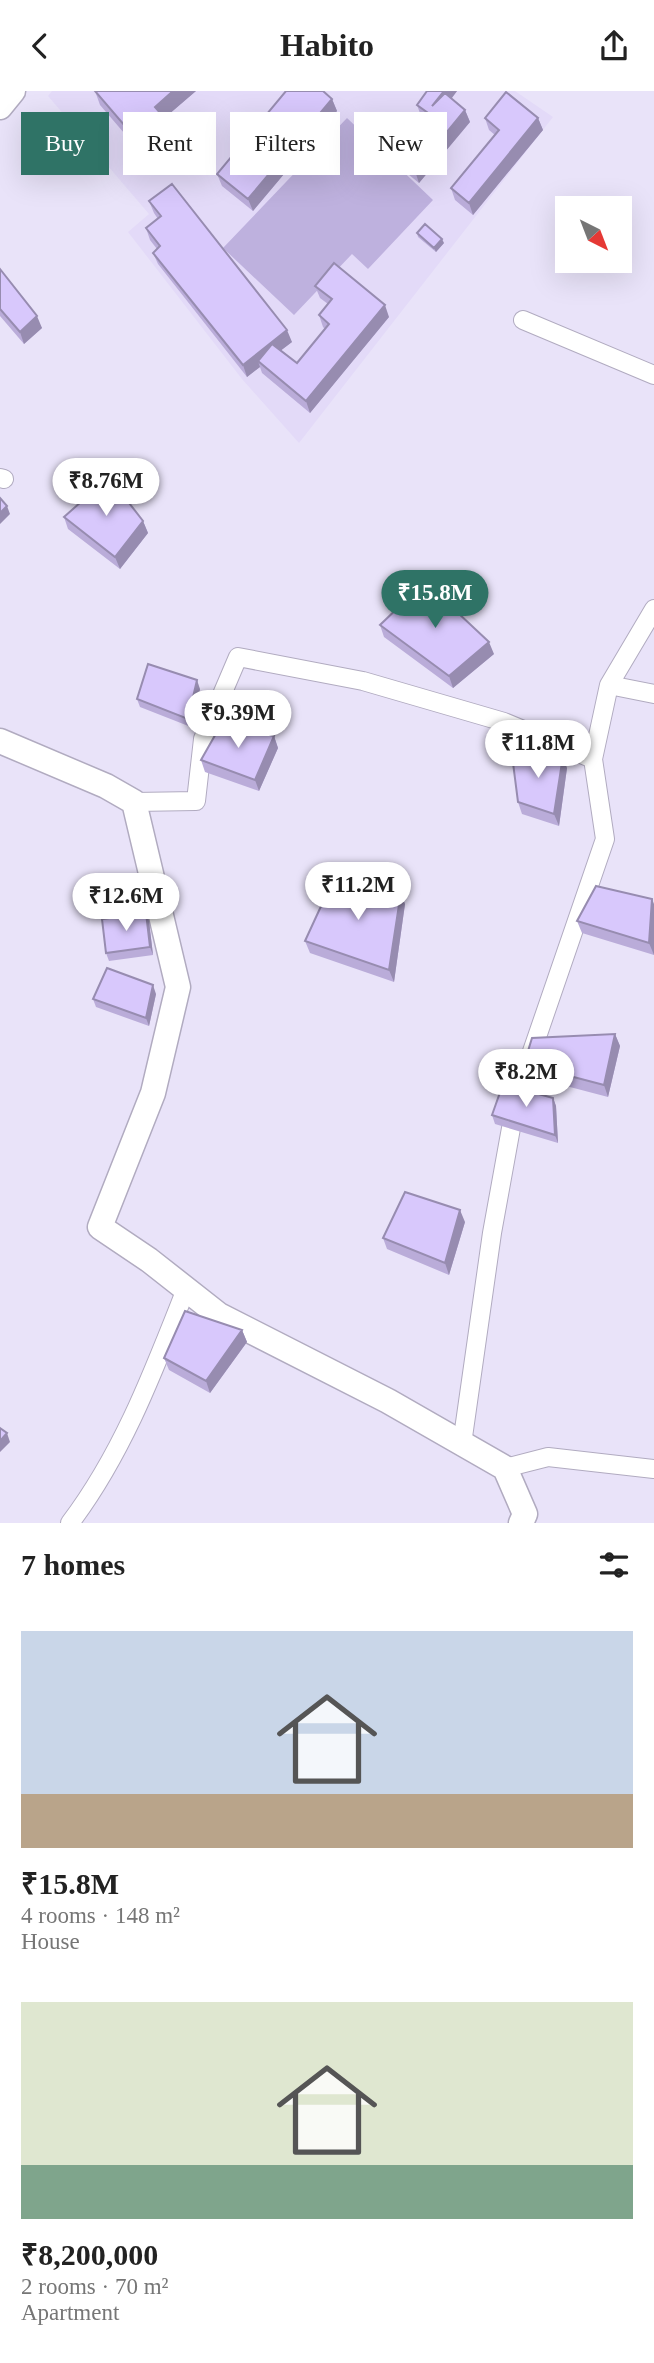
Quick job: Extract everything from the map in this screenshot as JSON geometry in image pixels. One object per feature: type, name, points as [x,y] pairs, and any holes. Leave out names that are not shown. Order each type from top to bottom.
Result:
[{"type":"main road","points":[[0,107],[13,91]]},
{"type":"main road","points":[[0,741],[106,786],[134,802],[178,987],[153,1093],[100,1227],[219,1315],[388,1401],[505,1468],[524,1514],[521,1523]]},
{"type":"street","points":[[523,320],[654,375]]},
{"type":"street","points":[[462,1444],[492,1233],[517,1095],[605,839],[593,758],[609,685],[654,609]]},
{"type":"street","points":[[134,802],[196,801],[202,739],[239,657],[376,685],[504,722],[593,758]]},
{"type":"street","points":[[609,685],[654,694]]},
{"type":"street","points":[[70,1523],[93,1493],[146,1390],[186,1289]]},
{"type":"street","points":[[505,1468],[548,1457],[654,1469]]},
{"type":"shaded area","points":[[52,91],[515,91],[553,117],[299,443],[242,379],[128,232],[149,214],[109,167],[109,112],[62,112],[48,96]]},
{"type":"shaded area","points":[[347,118],[354,125],[354,175],[407,175],[433,200],[368,269],[352,254],[294,315],[223,248],[293,175],[340,175],[340,125]]},
{"type":"building","points":[[95,91],[173,91],[155,107],[159,112],[123,112],[123,124]]},
{"type":"building","points":[[286,91],[323,91],[332,99],[321,112],[269,112]]},
{"type":"building","points":[[427,91],[444,91],[432,106],[445,93],[465,110],[447,132],[447,112],[427,112],[417,105]]},
{"type":"building","points":[[506,92],[538,118],[469,203],[451,188],[499,130],[485,118]]},
{"type":"building","points":[[230,158],[230,175],[268,175],[248,199],[217,174]]},
{"type":"building","points":[[172,184],[287,330],[243,365],[153,253],[160,246],[146,228],[161,216],[149,201]]},
{"type":"building","points":[[425,224],[442,239],[434,248],[417,233]]},
{"type":"building","points":[[334,263],[385,305],[306,401],[258,361],[272,344],[297,363],[329,324],[319,315],[332,299],[315,286]]},
{"type":"building","points":[[0,269],[37,316],[20,332],[0,309]]},
{"type":"building","points":[[109,477],[143,521],[115,557],[64,517]]},
{"type":"building","points":[[0,498],[7,506],[0,513]]},
{"type":"building","points":[[425,582],[489,642],[449,676],[380,625]]},
{"type":"building","points":[[148,664],[197,680],[188,719],[137,699]]},
{"type":"building","points":[[222,723],[274,736],[255,780],[201,760]]},
{"type":"building","points":[[512,755],[563,756],[554,814],[518,802]]},
{"type":"building","points":[[334,878],[401,892],[389,970],[305,941]]},
{"type":"building","points":[[596,886],[652,899],[649,943],[577,921]]},
{"type":"building","points":[[146,913],[150,947],[106,953],[102,919]]},
{"type":"building","points":[[107,968],[153,985],[146,1018],[93,999]]},
{"type":"building","points":[[615,1034],[604,1085],[524,1064],[532,1038]]},
{"type":"building","points":[[503,1084],[553,1098],[555,1135],[492,1115]]},
{"type":"building","points":[[405,1192],[460,1210],[445,1263],[383,1238]]},
{"type":"building","points":[[185,1311],[242,1330],[206,1381],[164,1358]]},
{"type":"building","points":[[0,1428],[7,1433],[0,1441]]}]
